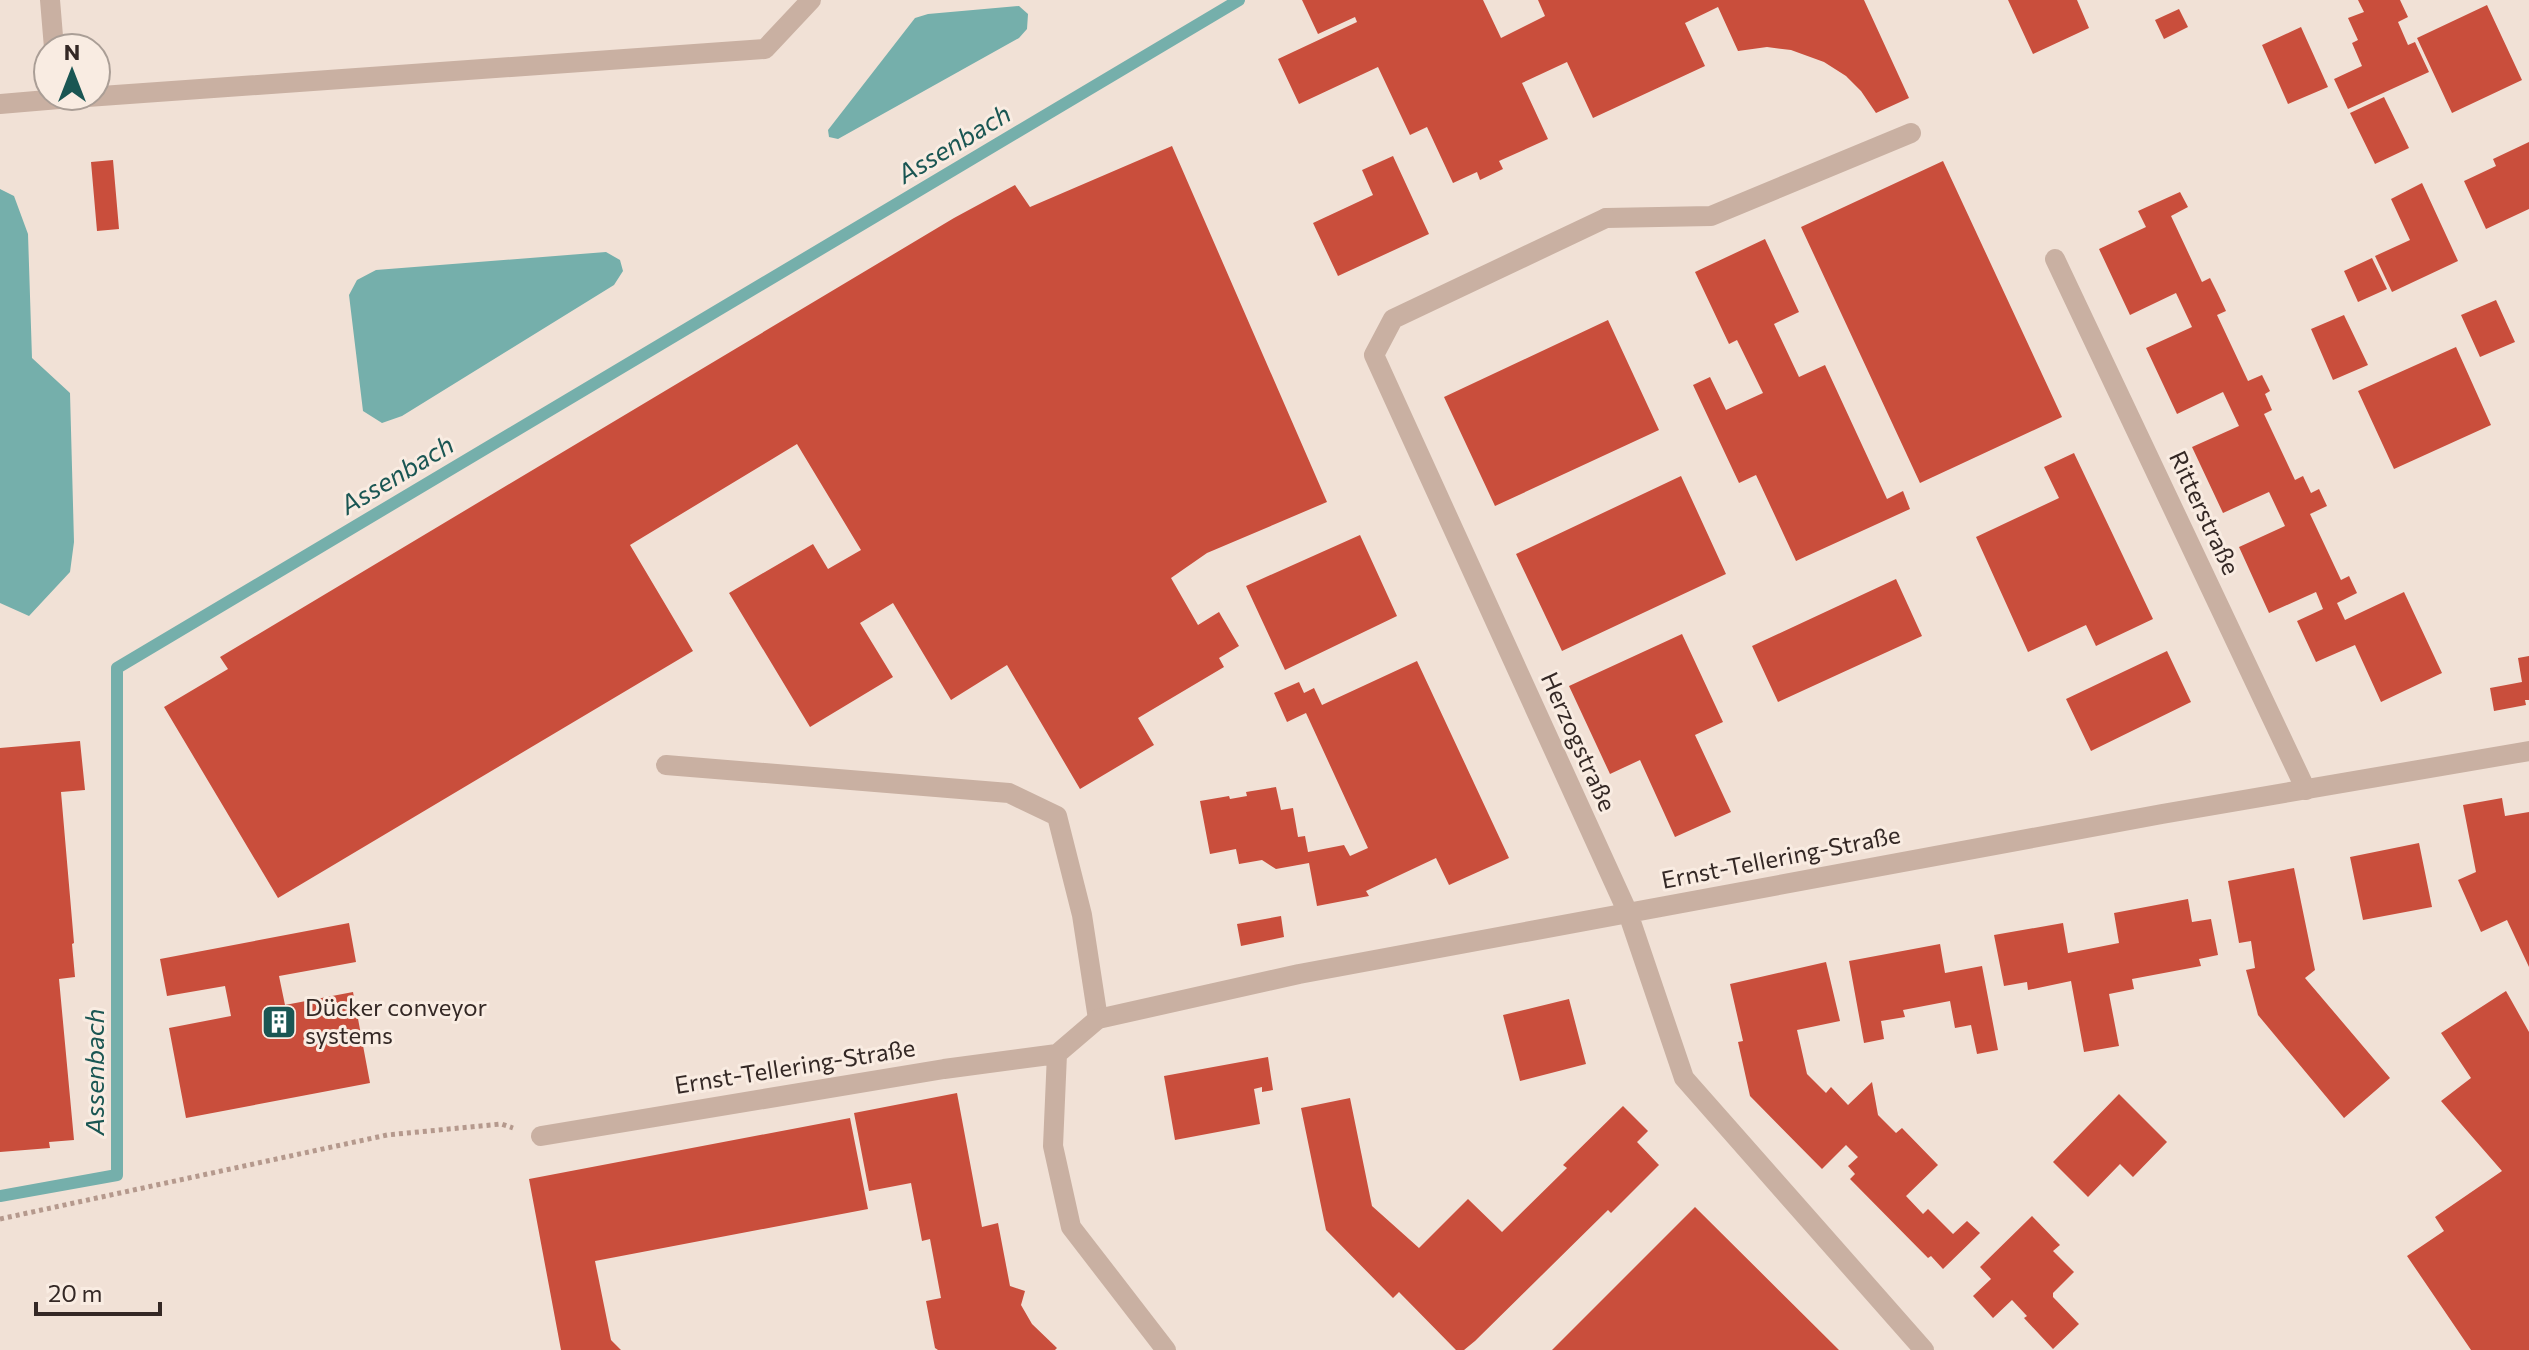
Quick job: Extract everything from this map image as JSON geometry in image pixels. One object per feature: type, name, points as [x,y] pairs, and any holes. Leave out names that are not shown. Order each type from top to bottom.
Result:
[{"type":"street","points":[[50,0],[53,32]]},
{"type":"street","points":[[112,93],[765,49],[811,0]]},
{"type":"street","points":[[0,104],[32,100]]},
{"type":"street","name":"Herzogstraße","points":[[1911,133],[1711,216],[1606,218],[1393,319],[1374,355],[1628,913],[1684,1078],[1924,1350]]},
{"type":"street","name":"Ritterstraße","points":[[2055,259],[2306,790]]},
{"type":"street","name":"Ernst-Tellering-Straße","points":[[541,1136],[944,1069],[1057,1054],[1098,1019],[1299,974],[2146,817],[2529,751]]},
{"type":"street","points":[[666,765],[1009,793],[1057,816],[1082,915],[1098,1019]]},
{"type":"street","points":[[1057,1054],[1053,1146],[1071,1227],[1166,1350]]},
{"type":"path","points":[[0,1219],[387,1135],[501,1124],[541,1136]]},
{"type":"water","points":[[1019,6],[1028,14],[1027,29],[1019,38],[838,139],[829,137],[828,130],[915,18],[928,14]]},
{"type":"water","points":[[0,189],[14,196],[28,234],[32,358],[70,393],[74,542],[70,572],[29,616],[0,603]]},
{"type":"water","points":[[606,252],[620,260],[623,271],[614,285],[402,416],[382,423],[363,411],[349,295],[357,280],[376,270]]},
{"type":"building","points":[[1302,0],[1483,0],[1501,38],[1545,16],[1538,0],[1864,0],[1909,98],[1876,113],[1846,76],[1824,62],[1791,50],[1767,47],[1738,51],[1718,7],[1685,23],[1705,66],[1593,118],[1567,62],[1522,83],[1548,139],[1499,161],[1503,169],[1480,180],[1477,172],[1453,183],[1427,127],[1410,135],[1378,67],[1299,104],[1278,59],[1357,22],[1355,17],[1318,34]]},
{"type":"building","points":[[2008,0],[2077,0],[2089,28],[2033,54]]},
{"type":"building","points":[[2358,0],[2400,0],[2408,17],[2398,22],[2408,45],[2415,42],[2429,72],[2348,109],[2334,79],[2362,66],[2352,43],[2358,40],[2348,18],[2364,12]]},
{"type":"building","points":[[2487,5],[2522,80],[2452,113],[2417,38]]},
{"type":"building","points":[[2179,9],[2188,27],[2164,39],[2155,20]]},
{"type":"building","points":[[2301,27],[2328,87],[2288,104],[2262,45]]},
{"type":"building","points":[[2384,97],[2409,148],[2375,164],[2350,113]]},
{"type":"building","points":[[2529,142],[2529,209],[2486,229],[2464,181],[2496,166],[2493,159]]},
{"type":"building","points":[[1172,146],[1327,502],[1207,553],[1171,578],[1198,625],[1219,612],[1239,646],[1219,658],[1224,667],[1138,718],[1154,745],[1080,789],[1007,665],[951,700],[893,603],[860,623],[893,677],[810,727],[729,593],[813,544],[828,569],[861,550],[797,444],[630,545],[693,651],[278,898],[164,707],[228,669],[220,657],[954,218],[1015,185],[1030,207]]},
{"type":"building","points":[[1393,156],[1429,234],[1338,276],[1313,223],[1373,195],[1362,170]]},
{"type":"building","points":[[113,160],[119,229],[97,231],[91,162]]},
{"type":"building","points":[[1943,161],[2062,417],[1920,483],[1801,227]]},
{"type":"building","points":[[2422,183],[2458,261],[2392,292],[2375,256],[2410,240],[2391,199]]},
{"type":"building","points":[[2180,192],[2188,207],[2171,216],[2202,282],[2210,278],[2226,311],[2217,315],[2248,381],[2262,375],[2270,391],[2265,394],[2272,410],[2264,414],[2295,480],[2303,476],[2311,493],[2319,489],[2327,506],[2310,514],[2341,580],[2349,576],[2357,593],[2337,603],[2345,620],[2404,592],[2442,673],[2381,702],[2355,645],[2316,662],[2297,621],[2323,609],[2316,592],[2269,613],[2239,547],[2285,526],[2269,492],[2223,513],[2192,447],[2239,426],[2223,392],[2177,414],[2146,348],[2192,327],[2176,293],[2130,315],[2099,249],[2146,227],[2138,211]]},
{"type":"building","points":[[1765,239],[1799,312],[1774,324],[1799,377],[1825,365],[1887,499],[1903,491],[1910,509],[1796,561],[1756,475],[1739,483],[1693,385],[1710,377],[1726,410],[1763,393],[1737,340],[1729,344],[1695,272]]},
{"type":"building","points":[[2372,258],[2387,289],[2358,302],[2344,271]]},
{"type":"building","points":[[2496,300],[2515,342],[2480,357],[2461,315]]},
{"type":"building","points":[[2344,315],[2368,365],[2333,380],[2311,329]]},
{"type":"building","points":[[1608,320],[1659,430],[1495,506],[1444,397]]},
{"type":"building","points":[[2456,347],[2491,425],[2394,469],[2358,391]]},
{"type":"building","points":[[2074,453],[2153,619],[2096,646],[2086,625],[2028,652],[1976,537],[2059,498],[2044,467]]},
{"type":"building","points":[[1681,476],[1726,574],[1562,651],[1516,554]]},
{"type":"building","points":[[1360,535],[1397,616],[1285,670],[1246,586]]},
{"type":"building","points":[[1896,579],[1922,636],[1778,702],[1752,646]]},
{"type":"building","points":[[1682,634],[1723,722],[1695,735],[1731,812],[1675,837],[1640,760],[1610,774],[1569,686]]},
{"type":"building","points":[[2167,651],[2191,702],[2091,751],[2066,699]]},
{"type":"building","points":[[2529,656],[2529,700],[2525,700],[2526,705],[2494,711],[2490,688],[2522,682],[2518,658]]},
{"type":"building","points":[[1417,661],[1509,858],[1449,885],[1436,858],[1366,891],[1369,896],[1317,906],[1309,863],[1276,869],[1262,860],[1239,864],[1236,849],[1210,854],[1200,801],[1247,796],[1246,792],[1276,787],[1281,810],[1293,808],[1298,837],[1305,836],[1308,852],[1344,845],[1350,856],[1368,848],[1306,713],[1287,722],[1274,693],[1299,682],[1304,693],[1314,688],[1322,705]]},
{"type":"building","points":[[80,741],[85,790],[61,792],[75,977],[59,979],[74,1140],[49,1142],[50,1148],[0,1152],[0,748]]},
{"type":"building","points":[[2502,798],[2505,816],[2529,812],[2529,967],[2507,920],[2481,932],[2458,880],[2476,872],[2463,805]]},
{"type":"building","points":[[2419,843],[2432,907],[2363,920],[2350,857]]},
{"type":"building","points":[[2294,868],[2315,970],[2305,978],[2390,1078],[2344,1118],[2258,1015],[2246,970],[2255,968],[2251,941],[2239,943],[2228,881]]},
{"type":"building","points":[[2188,899],[2192,922],[2211,919],[2218,955],[2199,959],[2201,966],[2132,979],[2134,989],[2109,994],[2119,1046],[2084,1052],[2071,981],[2028,990],[2027,982],[2004,986],[1994,935],[2063,923],[2068,953],[2119,943],[2114,913]]},
{"type":"building","points":[[1281,916],[1284,937],[1241,946],[1237,924]]},
{"type":"building","name":"Dücker conveyor systems","points":[[349,923],[356,962],[279,976],[285,1005],[353,992],[370,1083],[186,1118],[169,1028],[231,1016],[225,986],[167,996],[160,959]]},
{"type":"building","points":[[1940,944],[1945,973],[1982,966],[1998,1050],[1977,1054],[1971,1025],[1955,1028],[1950,1001],[1903,1010],[1905,1017],[1881,1021],[1884,1039],[1864,1043],[1849,961]]},
{"type":"building","points":[[1826,962],[1840,1021],[1797,1030],[1807,1074],[1826,1093],[1831,1087],[1848,1105],[1872,1082],[1878,1115],[1896,1133],[1902,1128],[1938,1165],[1906,1196],[1923,1214],[1928,1209],[1953,1234],[1967,1221],[1980,1233],[1943,1269],[1931,1256],[1928,1258],[1850,1179],[1855,1174],[1848,1166],[1858,1157],[1846,1145],[1822,1169],[1750,1096],[1738,1042],[1743,1041],[1730,984]]},
{"type":"building","points":[[2506,991],[2529,1032],[2529,1350],[2471,1350],[2407,1256],[2444,1231],[2435,1217],[2502,1171],[2441,1101],[2471,1078],[2441,1033]]},
{"type":"building","points":[[1569,999],[1586,1064],[1520,1081],[1503,1015]]},
{"type":"building","points":[[1268,1057],[1273,1090],[1262,1092],[1262,1087],[1254,1089],[1260,1124],[1175,1140],[1164,1076]]},
{"type":"building","points":[[957,1093],[982,1227],[998,1223],[1010,1286],[1025,1291],[1021,1305],[1032,1324],[1057,1348],[1055,1350],[935,1348],[926,1301],[941,1298],[930,1239],[922,1241],[911,1183],[869,1191],[854,1113]]},
{"type":"building","points":[[2119,1094],[2167,1142],[2133,1177],[2120,1164],[2088,1197],[2053,1162]]},
{"type":"building","points":[[1350,1098],[1372,1206],[1419,1248],[1468,1199],[1502,1232],[1567,1168],[1563,1165],[1623,1106],[1648,1131],[1637,1142],[1659,1165],[1611,1213],[1608,1210],[1475,1341],[1464,1350],[1456,1350],[1399,1292],[1393,1298],[1326,1230],[1301,1108]]},
{"type":"building","points":[[850,1118],[868,1209],[595,1261],[611,1340],[621,1350],[561,1350],[529,1179]]},
{"type":"building","points":[[1695,1207],[1839,1350],[1552,1350]]},
{"type":"building","points":[[2032,1216],[2060,1245],[2053,1251],[2074,1272],[2053,1293],[2053,1297],[2079,1324],[2053,1349],[2012,1300],[1993,1318],[1973,1296],[1991,1279],[1980,1267]]},
{"type":"waterway","name":"Assenbach","points":[[0,1196],[117,1175],[117,668],[1239,0]]},
{"type":"place","name":"Dücker conveyor systems","points":[[279,1022]]}]
